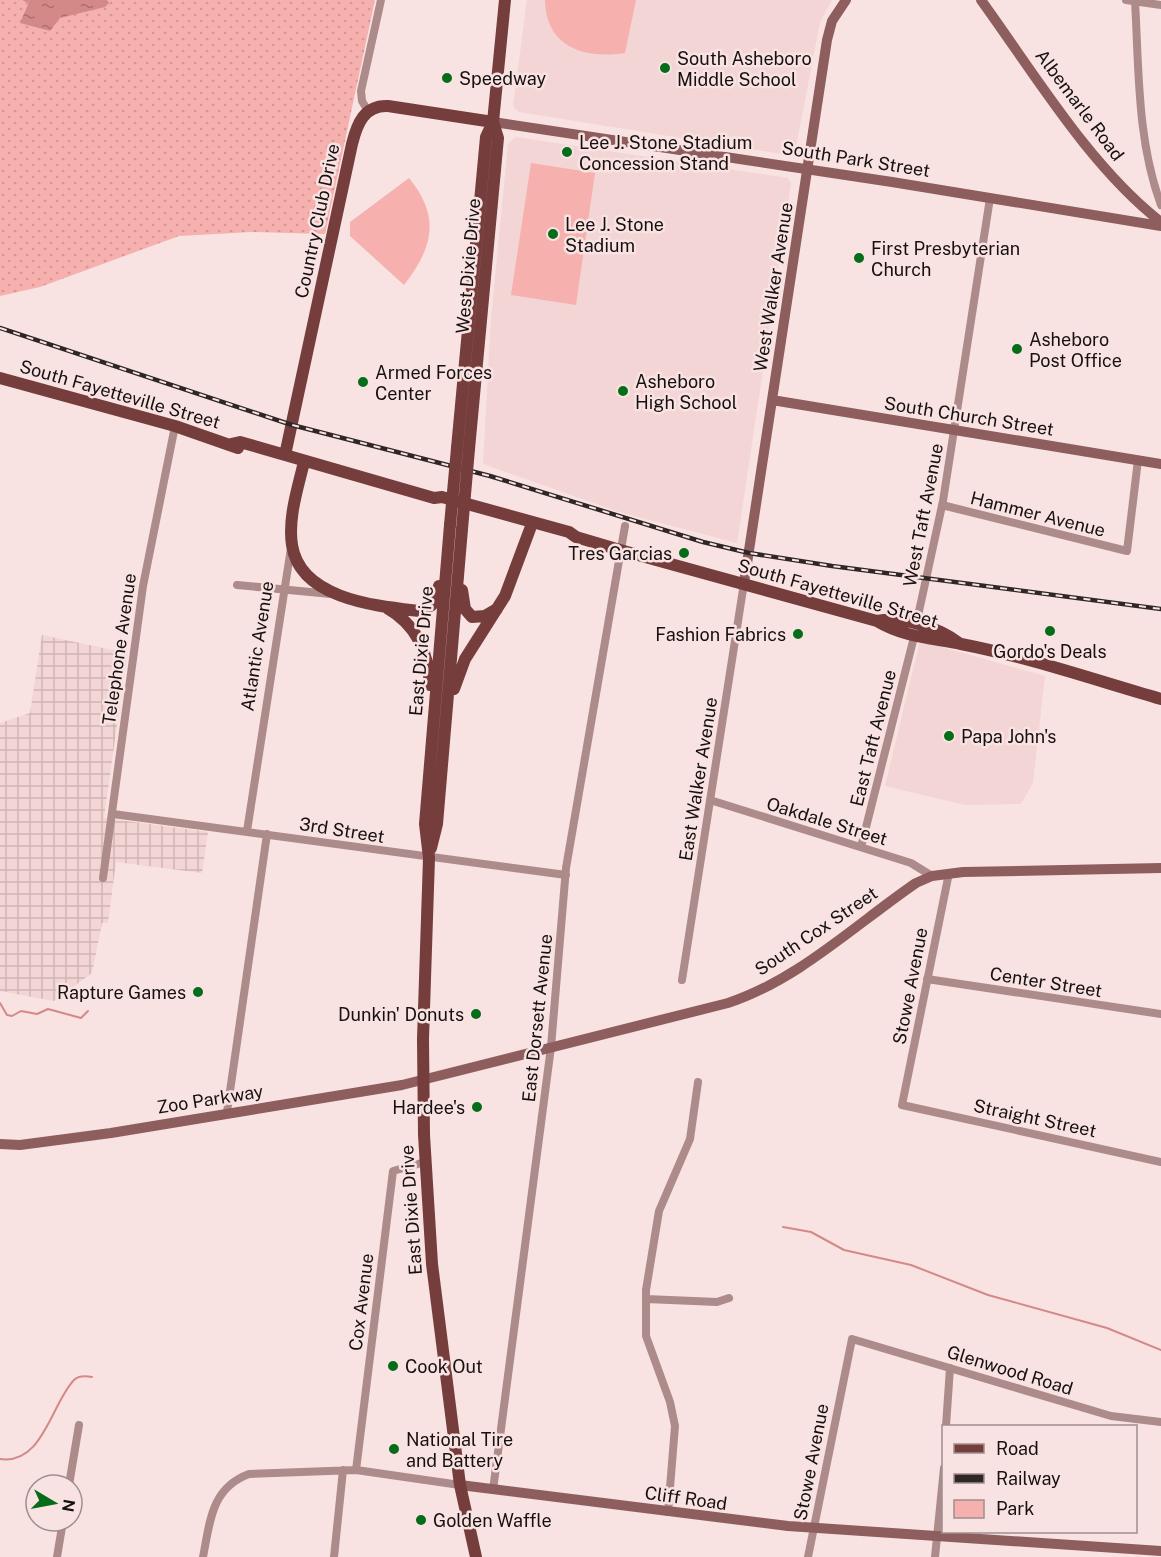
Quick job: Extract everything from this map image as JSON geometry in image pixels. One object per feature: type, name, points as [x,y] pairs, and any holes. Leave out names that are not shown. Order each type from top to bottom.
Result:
[{"type":"main road","name":"West Dixie Drive","points":[[463,448],[498,138],[493,122],[505,0]]},
{"type":"main road","name":"West Walker Avenue","points":[[744,583],[827,40],[832,21],[846,0]]},
{"type":"main road","name":"Albemarle Road","points":[[981,0],[1093,152],[1130,195],[1161,222]]},
{"type":"main road","name":"South Park Street","points":[[368,111],[376,107],[388,106],[807,169],[1161,226]]},
{"type":"main road","name":"Country Club Drive","points":[[285,455],[351,144],[357,125],[368,111]]},
{"type":"main road","name":"South Fayetteville Street","points":[[0,378],[175,426],[342,477],[350,474]]},
{"type":"main road","name":"South Church Street","points":[[772,400],[1161,464]]},
{"type":"main road","name":"South Fayetteville Street","points":[[231,444],[240,442],[344,470],[350,474],[434,498],[442,497],[569,532],[576,537],[620,550],[744,583],[881,624],[891,618],[915,631],[955,640],[1161,699]]},
{"type":"main road","name":"East Dixie Drive","points":[[429,858],[437,824],[458,568],[456,527],[463,448]]},
{"type":"main road","name":"Atlantic Avenue","points":[[292,544],[293,512],[303,466]]},
{"type":"main road","name":"South Fayetteville Street","points":[[434,498],[441,504],[530,529],[567,539],[576,537]]},
{"type":"main road","name":"East Dixie Drive","points":[[456,527],[447,558],[425,824],[429,858],[423,1079],[425,1162],[432,1264],[460,1485],[476,1557]]},
{"type":"main road","points":[[446,710],[465,659],[511,582],[530,529]]},
{"type":"main road","points":[[292,544],[295,557],[305,573],[333,593],[419,611],[428,609],[435,600],[447,558]]},
{"type":"main road","points":[[458,568],[463,605],[467,612],[479,618],[498,607]]},
{"type":"main road","points":[[382,605],[402,618],[418,636],[426,657],[433,716]]},
{"type":"main road","name":"South Cox Street","points":[[423,1079],[744,997],[786,976],[907,889],[932,876],[949,873],[1161,868]]},
{"type":"main road","name":"Zoo Parkway","points":[[0,1144],[20,1145],[80,1137],[378,1089],[423,1079]]},
{"type":"main road","name":"Cliff Road","points":[[460,1485],[813,1528],[1161,1551]]},
{"type":"street","points":[[368,111],[362,101],[361,92],[381,0]]},
{"type":"street","points":[[1126,0],[1161,5]]},
{"type":"street","points":[[1135,1],[1143,130],[1147,157],[1161,205]]},
{"type":"street","name":"West Taft Avenue","points":[[915,631],[942,505],[990,198]]},
{"type":"street","name":"Telephone Avenue","points":[[103,878],[144,580],[175,426]]},
{"type":"street","name":"Hammer Avenue","points":[[942,505],[1126,551],[1138,460]]},
{"type":"street","name":"East Dorsett Avenue","points":[[493,1490],[551,1047],[566,875],[625,526]]},
{"type":"street","name":"Atlantic Avenue","points":[[247,831],[283,589],[292,544]]},
{"type":"street","name":"East Walker Avenue","points":[[682,980],[744,583]]},
{"type":"street","points":[[237,585],[323,595],[333,593]]},
{"type":"street","name":"East Taft Avenue","points":[[861,847],[915,631]]},
{"type":"street","name":"Oakdale Street","points":[[710,800],[911,863],[932,876]]},
{"type":"street","name":"3rd Street","points":[[113,814],[566,875]]},
{"type":"street","points":[[226,1112],[267,834]]},
{"type":"street","name":"Stowe Avenue","points":[[902,1105],[949,873]]},
{"type":"street","name":"Center Street","points":[[927,979],[1161,1014]]},
{"type":"street","points":[[668,1512],[675,1426],[670,1402],[646,1336],[646,1299],[659,1211],[690,1139],[698,1082]]},
{"type":"street","name":"Straight Street","points":[[902,1105],[1161,1162]]},
{"type":"street","name":"Cox Avenue","points":[[356,1470],[393,1171],[425,1162]]},
{"type":"street","points":[[646,1299],[717,1302],[729,1298]]},
{"type":"street","name":"Stowe Avenue","points":[[808,1557],[852,1339]]},
{"type":"street","name":"Glenwood Road","points":[[852,1339],[1111,1416],[1161,1422]]},
{"type":"street","points":[[946,1425],[950,1368]]},
{"type":"street","points":[[71,1473],[79,1425]]},
{"type":"street","points":[[334,1557],[344,1470]]},
{"type":"street","name":"Cliff Road","points":[[203,1557],[217,1499],[222,1490],[235,1479],[249,1474],[356,1470],[460,1485]]},
{"type":"street","points":[[935,1557],[942,1491]]},
{"type":"street","points":[[57,1557],[61,1533]]},
{"type":"shaded area","name":"South Asheboro Middle School","points":[[527,0],[832,0],[820,22],[795,152],[788,155],[519,112],[513,106]]},
{"type":"shaded area","name":"Asheboro High School","points":[[516,137],[788,178],[791,183],[737,543],[619,512],[483,464],[491,319],[508,144]]},
{"type":"shaded area","points":[[42,635],[127,653],[104,818],[208,832],[202,873],[116,862],[108,923],[102,923],[92,973],[54,1001],[0,991],[0,723],[30,713]]},
{"type":"shaded area","points":[[920,641],[1045,676],[1033,783],[1021,804],[965,805],[885,786]]},
{"type":"green space","points":[[0,0],[375,0],[325,234],[251,232],[179,236],[40,287],[0,296]]},
{"type":"green space","points":[[545,0],[636,0],[625,53],[596,54],[570,47],[552,29],[547,16]]},
{"type":"green space","name":"Lee J. Stone Stadium","points":[[531,163],[595,173],[576,305],[511,295]]},
{"type":"green space","points":[[409,178],[426,206],[429,232],[422,258],[404,285],[350,236],[350,222]]},
{"type":"water","points":[[30,0],[107,0],[109,3],[105,7],[60,18],[50,31],[20,23]]},
{"type":"waterway","points":[[24,0],[31,2]]},
{"type":"waterway","points":[[0,1003],[7,1015],[12,1016],[21,1011],[37,1014],[48,1009],[81,1018],[88,1011]]},
{"type":"waterway","points":[[783,1227],[811,1232],[844,1250],[911,1265],[988,1295],[1107,1328],[1161,1350]]},
{"type":"waterway","points":[[0,1459],[15,1458],[26,1453],[44,1431],[74,1380],[85,1376],[92,1377]]},
{"type":"railway","points":[[0,328],[292,425],[490,476],[703,542],[749,553],[832,566],[1161,609]]},
{"type":"place","name":"South Asheboro Middle School","points":[[665,68]]},
{"type":"place","name":"Speedway","points":[[447,78]]},
{"type":"place","name":"Lee J. Stone Stadium Concession Stand","points":[[567,152]]},
{"type":"place","name":"Lee J. Stone Stadium","points":[[553,234]]},
{"type":"place","name":"First Presbyterian Church","points":[[859,258]]},
{"type":"place","name":"Asheboro Post Office","points":[[1017,349]]},
{"type":"place","name":"Armed Forces Center","points":[[363,382]]},
{"type":"place","name":"Asheboro High School","points":[[623,391]]},
{"type":"place","name":"Tres Garcias","points":[[684,553]]},
{"type":"place","name":"Gordo's Deals","points":[[1050,631]]},
{"type":"place","name":"Fashion Fabrics","points":[[798,634]]},
{"type":"place","name":"Papa John's","points":[[949,736]]},
{"type":"place","name":"Rapture Games","points":[[198,992]]},
{"type":"place","name":"Dunkin' Donuts","points":[[476,1014]]},
{"type":"place","name":"Hardee's","points":[[477,1107]]},
{"type":"place","name":"Cook Out","points":[[393,1366]]},
{"type":"place","name":"National Tire and Battery","points":[[394,1449]]},
{"type":"place","name":"Golden Waffle","points":[[421,1520]]}]
